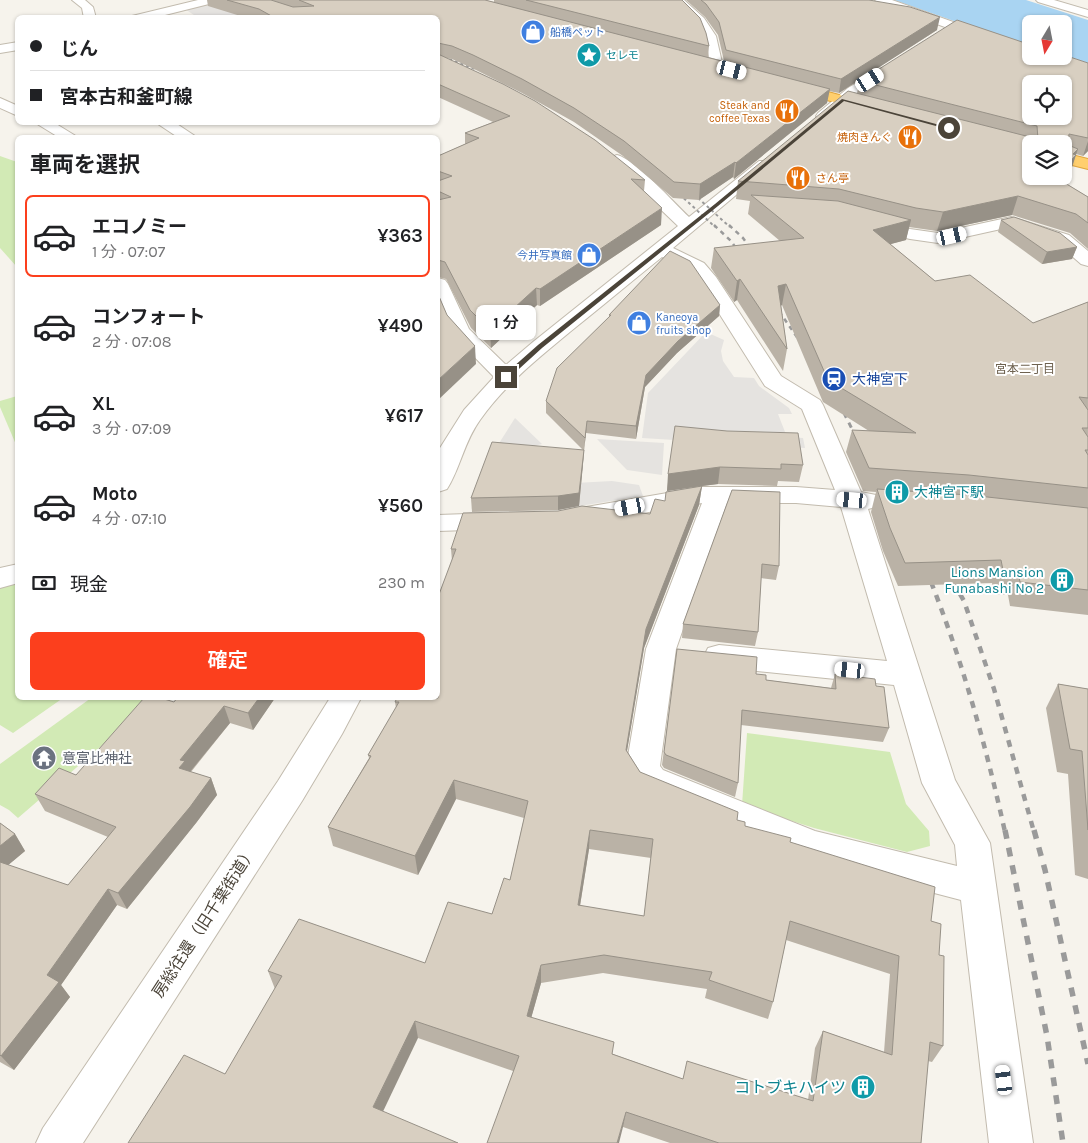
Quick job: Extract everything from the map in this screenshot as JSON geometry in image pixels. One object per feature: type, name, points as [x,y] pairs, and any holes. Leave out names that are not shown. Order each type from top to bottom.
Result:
[{"type":"highway","points":[[710,65],[732,70]]},
{"type":"highway","points":[[780,83],[892,113]]},
{"type":"highway","points":[[1072,160],[1088,164]]},
{"type":"street","points":[[78,0],[87,8],[89,15]]},
{"type":"street","points":[[149,15],[213,0]]},
{"type":"street","points":[[677,0],[696,15],[712,38],[710,65]]},
{"type":"street","points":[[881,0],[1022,51]]},
{"type":"street","points":[[1042,0],[1088,14]]},
{"type":"street","points":[[937,38],[954,27]]},
{"type":"street","points":[[0,49],[15,46]]},
{"type":"street","points":[[809,127],[853,91],[904,59]]},
{"type":"street","points":[[0,102],[15,112]]},
{"type":"street","points":[[0,122],[15,115]]},
{"type":"street","points":[[47,125],[66,135]]},
{"type":"street","points":[[167,125],[186,135]]},
{"type":"street","points":[[440,478],[446,462],[471,416],[506,377],[540,346],[781,151]]},
{"type":"street","points":[[608,154],[630,170],[689,227]]},
{"type":"street","points":[[716,205],[740,207]]},
{"type":"street","points":[[854,219],[910,234],[938,238],[1011,222],[1063,240],[1088,260]]},
{"type":"street","points":[[661,249],[697,267],[706,277],[774,381],[812,405],[852,500],[939,783],[972,843],[1011,1143]]},
{"type":"street","points":[[440,288],[460,332],[506,377]]},
{"type":"street","points":[[718,494],[661,649],[643,768],[651,780],[812,846],[979,888]]},
{"type":"street","points":[[558,520],[702,495],[718,494],[796,495],[892,503]]},
{"type":"street","points":[[440,523],[521,521]]},
{"type":"street","points":[[0,578],[15,574]]},
{"type":"street","points":[[661,649],[907,675]]},
{"type":"street","name":"房総往還（旧千葉街道）","points":[[58,1143],[290,791],[331,725],[344,700]]},
{"type":"green space","points":[[0,156],[15,161],[15,265],[0,248]]},
{"type":"green space","points":[[15,397],[15,442],[0,407],[0,401]]},
{"type":"green space","points":[[15,583],[15,700],[60,700],[13,733],[0,725],[0,587]]},
{"type":"green space","points":[[88,700],[155,700],[18,818],[0,805],[0,764]]},
{"type":"green space","points":[[747,733],[890,752],[906,804],[929,831],[930,846],[907,852],[814,828],[742,805]]},
{"type":"shaded area","points":[[226,1],[246,15],[194,15],[185,9]]},
{"type":"shaded area","points":[[706,332],[724,340],[721,351],[723,361],[734,377],[754,378],[759,386],[789,408],[792,414],[778,414],[787,437],[803,438],[805,448],[642,438],[648,393]]},
{"type":"shaded area","points":[[515,418],[542,444],[506,453],[496,448]]},
{"type":"shaded area","points":[[597,439],[664,443],[662,475],[627,470]]},
{"type":"shaded area","points":[[612,481],[639,485],[643,496],[573,507],[575,483]]},
{"type":"water","points":[[894,0],[1026,0],[1088,20],[1088,63],[1072,58],[1072,15],[1022,15],[1022,45]]},
{"type":"building","points":[[227,0],[271,0],[293,7],[314,6],[299,0],[485,0],[830,89],[736,163],[700,184],[674,182],[624,141],[574,108],[522,79],[473,55],[452,46],[440,43],[440,15],[270,15],[259,9]]},
{"type":"building","points":[[526,0],[682,0],[700,18],[709,46]]},
{"type":"building","points":[[701,0],[869,0],[910,7],[940,17],[841,79],[726,50],[719,22]]},
{"type":"building","points":[[957,20],[1022,42],[1022,65],[1072,65],[1072,58],[1088,63],[1088,138],[1069,134],[1038,135],[1037,126],[1033,125],[1072,125],[1072,75],[1022,75],[1022,122],[860,81]]},
{"type":"building","points":[[440,55],[535,101],[595,140],[645,180],[631,179],[662,208],[540,289],[536,288],[490,330],[470,310],[445,262],[440,261],[440,200],[451,197],[440,192],[440,180],[452,176],[440,172],[440,155],[479,138],[465,133],[510,116],[440,85]]},
{"type":"building","points":[[848,91],[1022,135],[1022,185],[1068,185],[1088,197],[1088,223],[1076,214],[1018,196],[943,212],[916,208],[839,189],[738,181]]},
{"type":"building","points":[[1072,147],[1078,149],[1073,154],[1076,155],[1072,159]]},
{"type":"building","points":[[751,195],[838,201],[911,220],[873,230],[935,281],[970,275],[1033,323],[1088,302],[1088,398],[1079,397],[1088,410],[1088,428],[1082,428],[1088,437],[1088,450],[1085,450],[1088,455],[1088,488],[969,475],[869,468],[852,430],[916,433],[828,380],[786,284],[778,286],[787,349],[740,279],[737,281],[714,248],[804,238]]},
{"type":"building","points":[[1014,217],[1060,233],[1077,247],[1047,252],[1001,220]]},
{"type":"building","points":[[670,251],[690,261],[720,305],[678,341],[646,375],[636,426],[587,421],[585,438],[546,401],[557,368],[611,315],[609,315]]},
{"type":"building","points":[[440,299],[447,315],[475,346],[440,378]]},
{"type":"building","points":[[675,426],[727,431],[798,433],[803,465],[781,464],[781,469],[720,467],[668,474]]},
{"type":"building","points":[[492,442],[584,450],[579,493],[558,496],[471,498]]},
{"type":"building","points":[[702,486],[646,629],[626,750],[640,772],[738,812],[737,820],[745,822],[745,826],[791,838],[790,842],[935,887],[931,921],[941,924],[939,955],[944,956],[943,1046],[930,1042],[921,1143],[719,1143],[626,1112],[617,1143],[487,1143],[519,1056],[415,1021],[373,1107],[458,1143],[128,1143],[184,1055],[225,1074],[282,976],[268,971],[299,919],[425,963],[448,902],[492,914],[504,878],[510,880],[528,801],[454,780],[415,856],[328,827],[371,756],[368,755],[399,702],[395,702],[396,700],[440,700],[440,592],[456,549],[451,549],[463,513],[558,511],[582,506],[650,514],[655,499],[665,501],[666,492]],"holes":[[[590,830],[653,839],[644,916],[578,905]],[[790,921],[899,956],[892,1055],[823,1031],[813,1101],[687,1061],[683,1079],[612,1054],[614,1042],[527,1016],[541,965],[604,955],[712,972],[709,980],[773,1002]]]},
{"type":"building","points":[[877,489],[969,495],[1088,508],[1088,590],[1020,582],[1018,572],[1003,570],[1001,560],[905,563],[890,528]]},
{"type":"building","points":[[732,490],[780,492],[779,566],[762,564],[758,632],[683,624]]},
{"type":"building","points":[[677,649],[757,657],[756,674],[766,675],[766,680],[836,689],[835,674],[875,679],[876,686],[884,687],[889,728],[742,710],[738,783],[666,755],[664,752]]},
{"type":"building","points":[[1058,684],[1088,689],[1088,830],[1082,751],[1070,749]]},
{"type":"building","points":[[142,700],[168,700],[174,702],[176,700],[258,700],[248,713],[224,706],[180,760],[185,761],[179,768],[211,778],[190,807],[118,893],[108,889],[47,975],[59,982],[1,1056],[0,862],[68,885],[116,827],[35,794],[59,768],[76,775]]},
{"type":"building","points":[[0,823],[15,834],[0,846]]},
{"type":"railway","points":[[440,56],[475,69]]},
{"type":"railway","points":[[675,190],[715,227]]},
{"type":"railway","points":[[689,190],[730,227]]},
{"type":"railway","points":[[714,225],[731,241],[742,257]]},
{"type":"railway","points":[[729,225],[743,238],[756,256]]},
{"type":"railway","points":[[774,304],[801,343]]},
{"type":"railway","points":[[839,403],[859,443]]},
{"type":"railway","points":[[947,572],[953,583]]},
{"type":"railway","points":[[928,573],[932,583]]},
{"type":"railway","points":[[931,582],[943,612],[973,705],[1005,832]]},
{"type":"railway","points":[[953,582],[964,601],[994,689],[1034,832]]},
{"type":"railway","points":[[1005,830],[1047,1036],[1063,1143]]},
{"type":"railway","points":[[1034,830],[1045,870],[1088,1064]]},
{"type":"place","name":"船橋ペット","points":[[533,32]]},
{"type":"place","name":"セレモ","points":[[589,55]]},
{"type":"place","name":"Steak and coffee Texas","points":[[787,111]]},
{"type":"place","name":"焼肉きんぐ","points":[[910,137]]},
{"type":"place","name":"さん亭","points":[[798,178]]},
{"type":"place","name":"今井写真館","points":[[589,255]]},
{"type":"place","name":"Kaneoya fruits shop","points":[[639,323]]},
{"type":"place","name":"大神宮下","points":[[834,379]]},
{"type":"place","name":"大神宮下駅","points":[[897,492]]},
{"type":"place","name":"Lions Mansion Funabashi No 2","points":[[1062,580]]},
{"type":"place","name":"意富比神社","points":[[44,758]]},
{"type":"place","name":"コトブキハイツ","points":[[863,1087]]},
{"type":"district","name":"宮本二丁目","points":[[1025,369]]},
{"type":"route","points":[[506,377],[540,346],[843,100],[949,128]]}]
